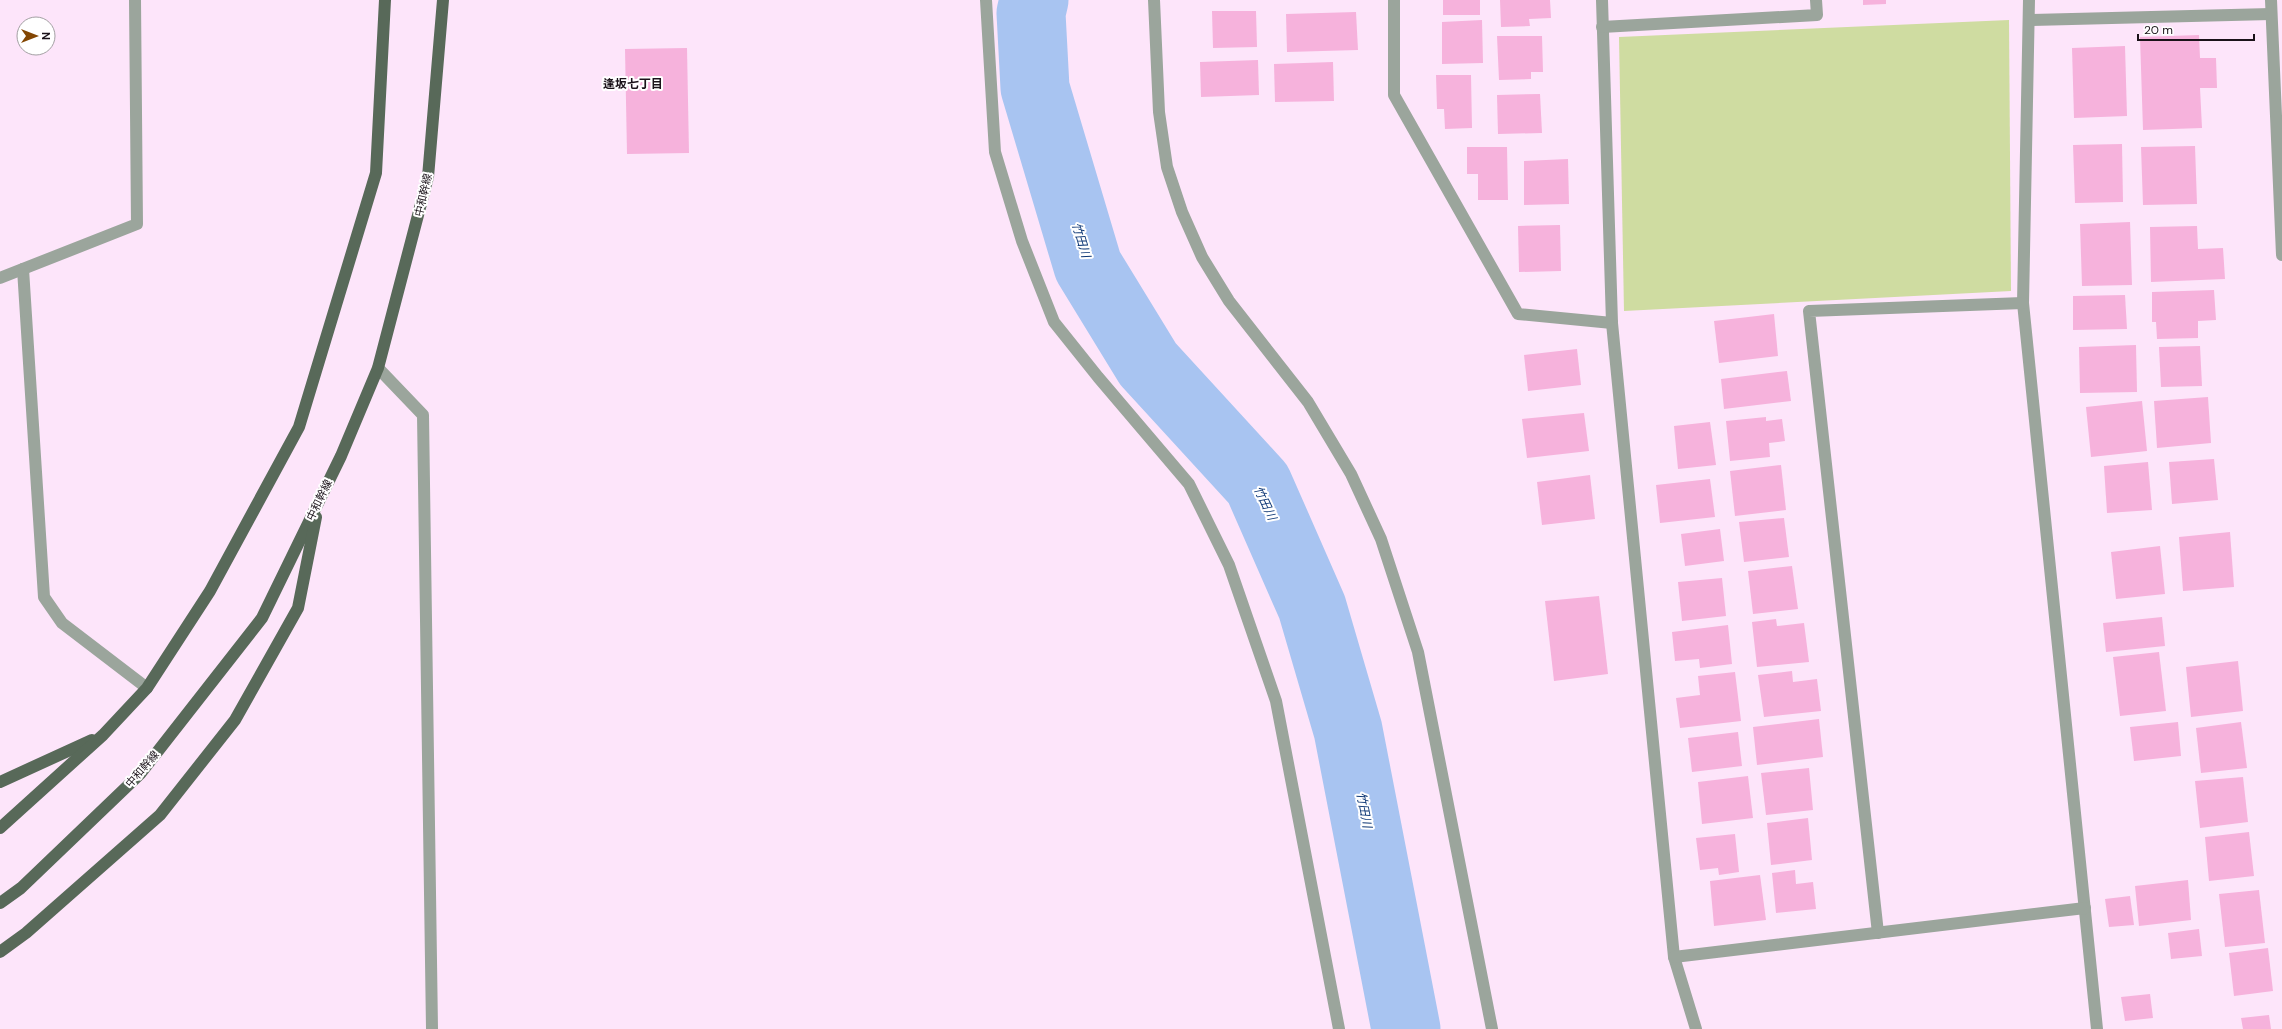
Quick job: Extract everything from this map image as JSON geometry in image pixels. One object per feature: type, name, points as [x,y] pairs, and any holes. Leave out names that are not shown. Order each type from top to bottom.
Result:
[{"type":"main road","points":[[0,828],[103,735],[147,688],[210,591],[299,427],[376,173],[385,0]]},
{"type":"main road","name":"中和幹線","points":[[0,903],[21,888],[140,774],[262,618],[341,456],[378,368],[428,177],[443,0]]},
{"type":"main road","points":[[0,952],[26,933],[160,815],[235,720],[298,608],[319,500]]},
{"type":"main road","points":[[0,782],[103,735]]},
{"type":"street","points":[[0,278],[137,224],[135,0]]},
{"type":"street","points":[[986,0],[995,152],[1022,241],[1054,322],[1098,377],[1189,484],[1229,565],[1276,701],[1339,1029]]},
{"type":"street","points":[[1154,0],[1159,112],[1167,167],[1182,212],[1202,257],[1229,301],[1316,415],[1351,474],[1381,539],[1418,652],[1492,1029]]},
{"type":"street","points":[[1394,0],[1394,95],[1518,314],[1612,323]]},
{"type":"street","points":[[1602,0],[1612,323],[1674,957],[1696,1029]]},
{"type":"street","points":[[1602,27],[1817,15],[1816,0]]},
{"type":"street","points":[[2029,0],[2030,20],[2023,303],[2097,1029]]},
{"type":"street","points":[[2271,0],[2282,255]]},
{"type":"street","points":[[2030,20],[2271,14]]},
{"type":"street","points":[[23,269],[44,597],[62,623],[147,688]]},
{"type":"street","points":[[1878,933],[1809,311],[2023,303]]},
{"type":"street","points":[[378,368],[423,415],[432,1029]]},
{"type":"street","points":[[1674,957],[2085,908]]},
{"type":"green space","points":[[2009,20],[2011,291],[1624,311],[1619,37]]},
{"type":"building","points":[[1443,0],[1480,0],[1480,15],[1443,15]]},
{"type":"building","points":[[1500,0],[1550,0],[1551,18],[1529,19],[1530,26],[1501,27]]},
{"type":"building","points":[[1863,0],[1886,0],[1886,4],[1863,5]]},
{"type":"building","points":[[1212,11],[1256,11],[1257,47],[1213,48]]},
{"type":"building","points":[[1356,12],[1358,50],[1287,52],[1286,14]]},
{"type":"building","points":[[1482,20],[1483,63],[1442,64],[1442,22]]},
{"type":"building","points":[[2199,35],[2200,58],[2216,58],[2217,88],[2200,88],[2202,128],[2143,130],[2140,37]]},
{"type":"building","points":[[1497,36],[1542,36],[1543,72],[1531,72],[1531,79],[1499,80]]},
{"type":"building","points":[[2125,46],[2127,116],[2074,118],[2072,48]]},
{"type":"building","points":[[687,48],[689,153],[627,154],[625,49]]},
{"type":"building","points":[[1258,60],[1259,95],[1201,97],[1200,62]]},
{"type":"building","points":[[1333,62],[1334,101],[1275,102],[1274,64]]},
{"type":"building","points":[[1436,75],[1471,75],[1472,128],[1445,129],[1444,109],[1437,109]]},
{"type":"building","points":[[1540,94],[1542,133],[1498,134],[1497,95]]},
{"type":"building","points":[[2122,144],[2123,202],[2075,203],[2073,145]]},
{"type":"building","points":[[2195,146],[2197,204],[2143,205],[2141,147]]},
{"type":"building","points":[[1467,147],[1507,147],[1508,200],[1478,200],[1478,174],[1467,174]]},
{"type":"building","points":[[1568,159],[1569,204],[1524,205],[1524,161]]},
{"type":"building","points":[[2130,222],[2132,285],[2082,286],[2080,224]]},
{"type":"building","points":[[1560,225],[1561,271],[1519,272],[1518,226]]},
{"type":"building","points":[[2197,226],[2198,249],[2223,248],[2225,279],[2151,282],[2150,227]]},
{"type":"building","points":[[2214,290],[2216,320],[2198,321],[2198,338],[2157,339],[2156,322],[2152,322],[2152,292]]},
{"type":"building","points":[[2125,295],[2127,329],[2073,330],[2073,296]]},
{"type":"building","points":[[1774,314],[1778,356],[1719,363],[1714,321]]},
{"type":"building","points":[[2136,345],[2137,392],[2080,393],[2079,347]]},
{"type":"building","points":[[2200,346],[2202,386],[2161,387],[2159,347]]},
{"type":"building","points":[[1577,349],[1581,385],[1528,391],[1524,355]]},
{"type":"building","points":[[1787,371],[1791,401],[1724,409],[1721,379]]},
{"type":"building","points":[[2208,397],[2211,443],[2157,448],[2154,401]]},
{"type":"building","points":[[2142,401],[2147,451],[2091,457],[2086,407]]},
{"type":"building","points":[[1584,413],[1589,451],[1527,458],[1522,419]]},
{"type":"building","points":[[1766,417],[1766,421],[1782,419],[1785,441],[1769,443],[1770,457],[1730,461],[1726,421]]},
{"type":"building","points":[[1710,422],[1716,465],[1678,469],[1674,426]]},
{"type":"building","points":[[2214,459],[2218,500],[2172,504],[2169,462]]},
{"type":"building","points":[[2148,462],[2152,510],[2107,513],[2104,466]]},
{"type":"building","points":[[1781,465],[1786,510],[1735,516],[1730,471]]},
{"type":"building","points":[[1590,475],[1595,519],[1542,525],[1537,482]]},
{"type":"building","points":[[1710,479],[1715,517],[1660,523],[1656,485]]},
{"type":"building","points":[[1784,518],[1789,557],[1744,562],[1739,522]]},
{"type":"building","points":[[1720,529],[1724,561],[1685,566],[1681,534]]},
{"type":"building","points":[[2230,532],[2234,587],[2183,591],[2179,537]]},
{"type":"building","points":[[2160,546],[2165,594],[2116,599],[2111,552]]},
{"type":"building","points":[[1792,566],[1798,609],[1753,614],[1748,571]]},
{"type":"building","points":[[1722,578],[1726,616],[1682,621],[1678,582]]},
{"type":"building","points":[[1599,596],[1608,674],[1554,681],[1545,601]]},
{"type":"building","points":[[2162,617],[2165,646],[2106,652],[2103,623]]},
{"type":"building","points":[[1776,619],[1777,626],[1804,623],[1809,662],[1757,667],[1752,622]]},
{"type":"building","points":[[1728,625],[1732,664],[1700,668],[1699,659],[1675,661],[1672,632]]},
{"type":"building","points":[[2159,652],[2166,711],[2120,716],[2113,657]]},
{"type":"building","points":[[2238,661],[2243,711],[2191,717],[2186,667]]},
{"type":"building","points":[[1792,671],[1793,682],[1817,679],[1821,711],[1764,717],[1758,675]]},
{"type":"building","points":[[1735,672],[1741,721],[1680,728],[1676,698],[1700,695],[1698,676]]},
{"type":"building","points":[[1819,719],[1823,757],[1757,765],[1753,727]]},
{"type":"building","points":[[2178,722],[2181,756],[2134,761],[2130,727]]},
{"type":"building","points":[[2241,722],[2247,768],[2201,773],[2196,728]]},
{"type":"building","points":[[1738,732],[1742,766],[1692,772],[1688,738]]},
{"type":"building","points":[[1809,768],[1813,810],[1766,815],[1761,773]]},
{"type":"building","points":[[1748,776],[1753,818],[1702,824],[1698,782]]},
{"type":"building","points":[[2243,777],[2248,822],[2200,828],[2195,781]]},
{"type":"building","points":[[1808,818],[1812,860],[1771,865],[1767,823]]},
{"type":"building","points":[[2249,832],[2254,876],[2209,881],[2205,837]]},
{"type":"building","points":[[1735,834],[1739,872],[1719,875],[1718,868],[1700,870],[1696,838]]},
{"type":"building","points":[[1795,870],[1796,884],[1813,882],[1816,909],[1776,913],[1772,873]]},
{"type":"building","points":[[1760,875],[1766,920],[1714,926],[1710,881]]},
{"type":"building","points":[[2188,880],[2191,920],[2139,926],[2135,886]]},
{"type":"building","points":[[2259,890],[2265,943],[2225,947],[2219,894]]},
{"type":"building","points":[[2130,896],[2134,925],[2109,927],[2105,899]]},
{"type":"building","points":[[2199,929],[2202,956],[2171,959],[2168,933]]},
{"type":"building","points":[[2268,948],[2273,991],[2234,996],[2229,953]]},
{"type":"building","points":[[2150,994],[2153,1018],[2125,1021],[2121,997]]},
{"type":"building","points":[[2269,1015],[2271,1029],[2243,1029],[2241,1018]]},
{"type":"waterway","name":"竹田川","points":[[1034,0],[1031,13],[1035,88],[1088,266],[1148,364],[1258,484],[1312,607],[1348,730],[1406,1029]]},
{"type":"district","name":"逢坂七丁目","points":[[633,84]]}]
